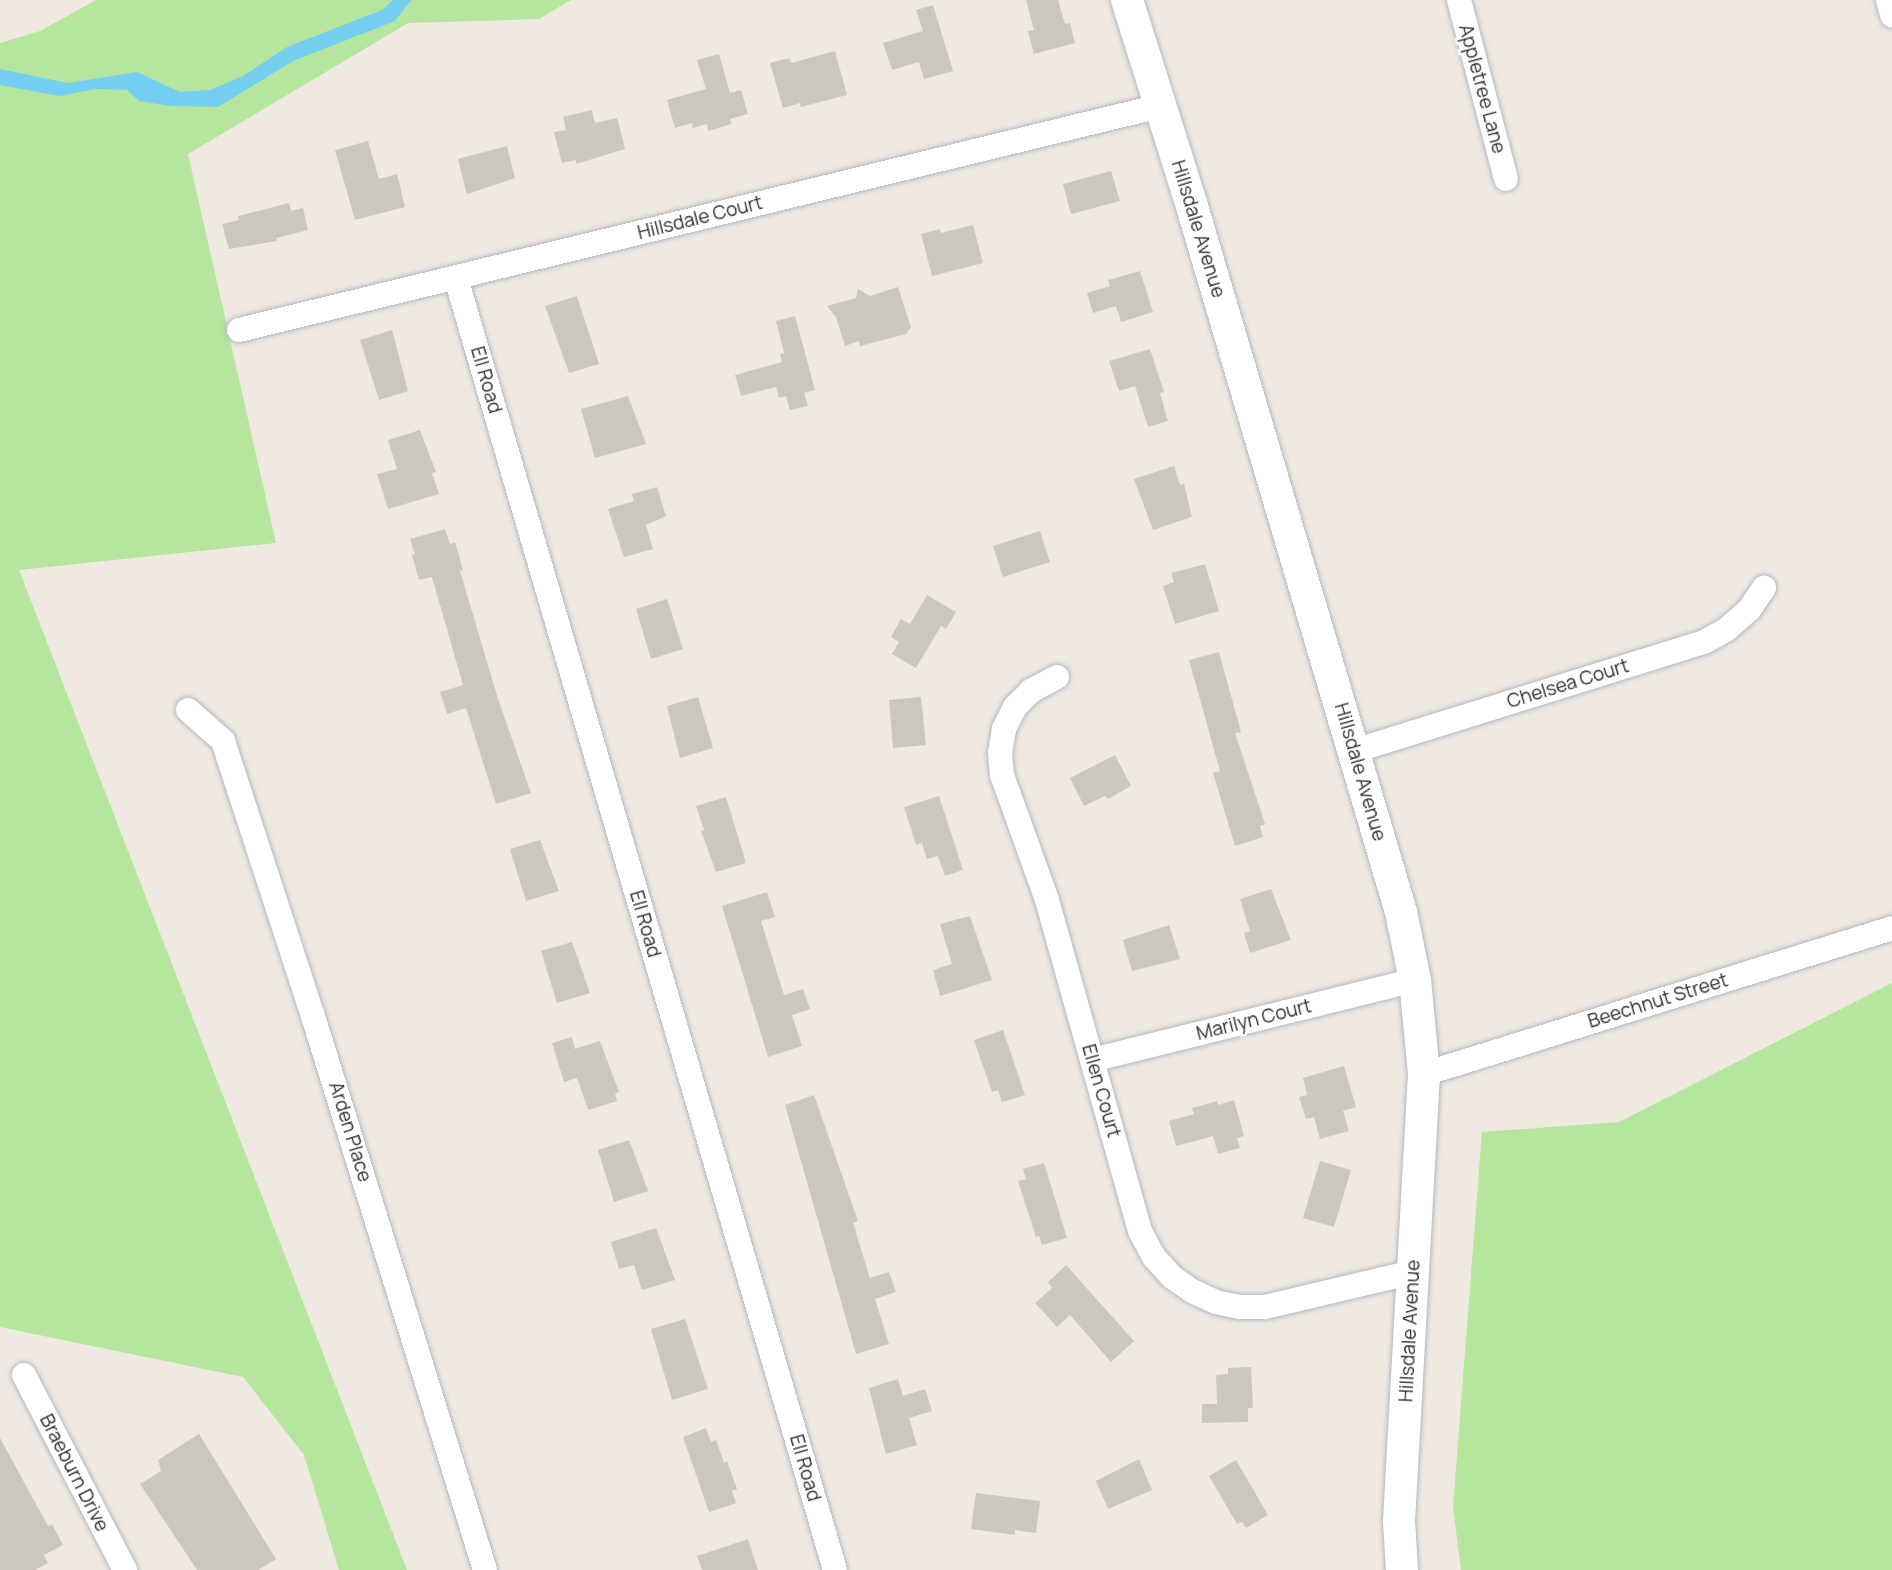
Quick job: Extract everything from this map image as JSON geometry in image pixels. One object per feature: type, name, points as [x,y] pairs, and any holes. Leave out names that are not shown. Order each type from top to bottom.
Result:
[{"type":"street","name":"Hillsdale Avenue","points":[[1127,0],[1354,751],[1401,912],[1415,980],[1424,1074],[1399,1521],[1402,1570]]},
{"type":"street","name":"Appletree Lane","points":[[1459,0],[1506,179]]},
{"type":"street","points":[[1888,0],[1892,15]]},
{"type":"street","name":"Hillsdale Court","points":[[239,330],[1160,106]]},
{"type":"street","name":"Ell Road","points":[[456,278],[835,1570]]},
{"type":"street","name":"Chelsea Court","points":[[1354,751],[1704,642],[1727,629],[1749,610],[1764,588]]},
{"type":"street","name":"Ellen Court","points":[[1057,677],[1031,691],[1015,708],[1004,729],[1000,753],[1002,775],[1047,900],[1140,1231],[1154,1257],[1172,1277],[1192,1292],[1228,1304],[1265,1307],[1413,1272]]},
{"type":"street","name":"Arden Place","points":[[188,710],[223,741],[321,1042],[485,1570]]},
{"type":"street","name":"Beechnut Street","points":[[1424,1074],[1892,928]]},
{"type":"street","name":"Marilyn Court","points":[[1092,1060],[1415,980]]},
{"type":"street","name":"Braeburn Drive","points":[[24,1375],[125,1570]]},
{"type":"green space","points":[[96,0],[571,0],[539,19],[408,23],[188,154],[276,543],[19,570],[407,1570],[339,1570],[304,1455],[243,1377],[0,1327],[0,43],[40,31]]},
{"type":"green space","points":[[1892,983],[1892,1570],[1461,1570],[1453,1507],[1482,1132],[1619,1122]]},
{"type":"water","points":[[393,0],[411,0],[395,21],[293,61],[218,107],[171,106],[139,101],[127,90],[96,89],[59,96],[0,85],[0,69],[68,83],[137,72],[180,92],[210,90],[243,76],[287,47],[382,10]]},
{"type":"building","points":[[1026,0],[1058,0],[1065,24],[1070,23],[1075,43],[1034,54],[1028,31],[1034,30]]},
{"type":"building","points":[[933,5],[953,71],[924,79],[919,62],[892,70],[883,43],[923,31],[916,10]]},
{"type":"building","points":[[835,51],[847,95],[801,107],[800,103],[783,108],[770,63],[789,58],[791,63]]},
{"type":"building","points":[[719,54],[730,93],[741,90],[748,114],[730,119],[732,124],[708,131],[707,124],[693,128],[692,123],[675,128],[667,100],[706,89],[697,60]]},
{"type":"building","points":[[592,110],[595,123],[617,118],[625,149],[576,164],[576,160],[562,163],[554,132],[566,130],[563,117]]},
{"type":"building","points":[[368,141],[379,179],[397,174],[405,207],[355,220],[335,150]]},
{"type":"building","points":[[507,146],[515,178],[467,194],[458,159]]},
{"type":"building","points":[[1111,171],[1120,201],[1071,214],[1063,184]]},
{"type":"building","points":[[289,203],[291,211],[303,208],[308,230],[276,238],[277,241],[229,249],[222,224],[239,220],[238,216]]},
{"type":"building","points":[[973,225],[983,263],[932,276],[921,234],[940,229],[941,233]]},
{"type":"building","points":[[1140,271],[1153,312],[1121,322],[1116,306],[1093,313],[1087,293],[1110,286],[1108,280]]},
{"type":"building","points":[[898,287],[911,327],[906,334],[860,346],[859,341],[845,346],[836,317],[827,306],[856,298],[858,289],[870,296]]},
{"type":"building","points":[[577,296],[599,364],[569,373],[545,306]]},
{"type":"building","points":[[795,316],[815,390],[804,393],[808,406],[790,410],[786,396],[779,398],[776,387],[741,396],[735,375],[782,362],[780,354],[784,353],[776,321]]},
{"type":"building","points":[[392,330],[408,391],[379,400],[360,340]]},
{"type":"building","points":[[1150,349],[1164,392],[1160,393],[1168,421],[1148,427],[1135,386],[1119,391],[1109,361]]},
{"type":"building","points":[[628,396],[646,444],[595,458],[581,409]]},
{"type":"building","points":[[420,430],[436,472],[432,473],[439,494],[388,509],[377,474],[397,469],[388,440]]},
{"type":"building","points":[[1174,466],[1180,485],[1184,484],[1192,517],[1153,530],[1134,479]]},
{"type":"building","points":[[657,487],[666,516],[646,525],[653,549],[624,557],[608,509],[634,501],[632,494]]},
{"type":"building","points":[[445,529],[450,544],[455,542],[463,570],[460,571],[498,699],[531,793],[496,804],[466,708],[447,714],[440,692],[463,685],[432,577],[419,580],[412,555],[415,554],[410,539]]},
{"type":"building","points":[[1040,531],[1050,562],[1003,577],[993,546]]},
{"type":"building","points":[[1205,564],[1219,611],[1175,624],[1163,586],[1174,582],[1171,573]]},
{"type":"building","points":[[927,595],[956,612],[946,629],[941,626],[916,668],[892,654],[899,642],[891,637],[901,619],[910,624]]},
{"type":"building","points":[[667,599],[683,649],[651,659],[636,609]]},
{"type":"building","points":[[1219,652],[1241,732],[1235,733],[1265,824],[1260,826],[1263,837],[1235,846],[1213,773],[1220,771],[1189,660]]},
{"type":"building","points":[[698,697],[713,748],[680,758],[667,706]]},
{"type":"building","points":[[921,697],[926,745],[893,748],[889,700]]},
{"type":"building","points":[[1115,755],[1131,786],[1108,799],[1105,796],[1084,806],[1070,778]]},
{"type":"building","points":[[939,796],[963,870],[945,876],[938,856],[927,859],[922,843],[916,845],[904,807]]},
{"type":"building","points":[[726,797],[746,863],[716,872],[701,831],[704,830],[696,806]]},
{"type":"building","points":[[540,840],[559,891],[526,901],[510,849]]},
{"type":"building","points":[[1271,889],[1291,940],[1250,953],[1244,933],[1250,931],[1240,899]]},
{"type":"building","points":[[767,892],[775,917],[761,921],[784,995],[803,989],[810,1009],[792,1015],[802,1046],[768,1057],[722,906]]},
{"type":"building","points":[[970,916],[992,980],[940,996],[933,970],[952,964],[940,924]]},
{"type":"building","points":[[1169,925],[1180,959],[1132,971],[1123,940]]},
{"type":"building","points":[[572,942],[590,993],[557,1003],[541,951]]},
{"type":"building","points":[[1003,1030],[1025,1095],[1002,1102],[998,1090],[992,1092],[974,1040]]},
{"type":"building","points":[[572,1037],[575,1049],[600,1041],[619,1092],[615,1094],[617,1101],[588,1110],[577,1078],[564,1082],[552,1043]]},
{"type":"building","points":[[1344,1066],[1356,1107],[1343,1111],[1349,1131],[1320,1139],[1314,1117],[1306,1119],[1299,1097],[1307,1095],[1303,1078]]},
{"type":"building","points":[[814,1095],[858,1221],[853,1223],[870,1278],[889,1272],[896,1292],[875,1299],[889,1344],[856,1354],[785,1105]]},
{"type":"building","points":[[1234,1100],[1244,1136],[1237,1138],[1240,1148],[1218,1154],[1213,1136],[1176,1146],[1169,1121],[1194,1114],[1192,1108],[1217,1101],[1218,1105]]},
{"type":"building","points":[[629,1140],[648,1191],[614,1202],[598,1150]]},
{"type":"building","points":[[1320,1161],[1351,1170],[1334,1227],[1303,1218]]},
{"type":"building","points":[[1044,1163],[1067,1238],[1042,1245],[1039,1236],[1036,1237],[1018,1181],[1026,1179],[1023,1169]]},
{"type":"building","points":[[656,1228],[675,1280],[642,1290],[634,1265],[619,1269],[611,1242]]},
{"type":"building","points":[[1066,1265],[1134,1341],[1111,1362],[1070,1315],[1057,1327],[1035,1303],[1052,1288],[1048,1282]]},
{"type":"building","points":[[685,1319],[708,1389],[672,1400],[651,1329]]},
{"type":"building","points":[[1251,1367],[1253,1408],[1248,1408],[1248,1422],[1202,1423],[1202,1404],[1217,1404],[1216,1375],[1228,1374],[1228,1368]]},
{"type":"building","points":[[898,1379],[903,1396],[925,1389],[932,1411],[909,1418],[917,1445],[886,1454],[869,1388]]},
{"type":"building","points":[[706,1428],[711,1442],[716,1440],[724,1463],[727,1461],[737,1489],[732,1491],[736,1503],[709,1512],[683,1437]]},
{"type":"building","points":[[199,1434],[276,1559],[258,1570],[197,1570],[140,1484],[161,1471],[158,1460]]},
{"type":"building","points":[[0,1438],[48,1526],[52,1524],[63,1545],[44,1555],[48,1563],[35,1570],[0,1570]]},
{"type":"building","points":[[1139,1459],[1152,1490],[1108,1509],[1096,1481]]},
{"type":"building","points":[[1236,1460],[1268,1515],[1246,1528],[1242,1522],[1237,1524],[1209,1476]]},
{"type":"building","points":[[976,1493],[1040,1501],[1036,1533],[1015,1530],[1015,1535],[971,1529]]},
{"type":"building","points":[[748,1539],[758,1570],[702,1570],[697,1556]]}]
